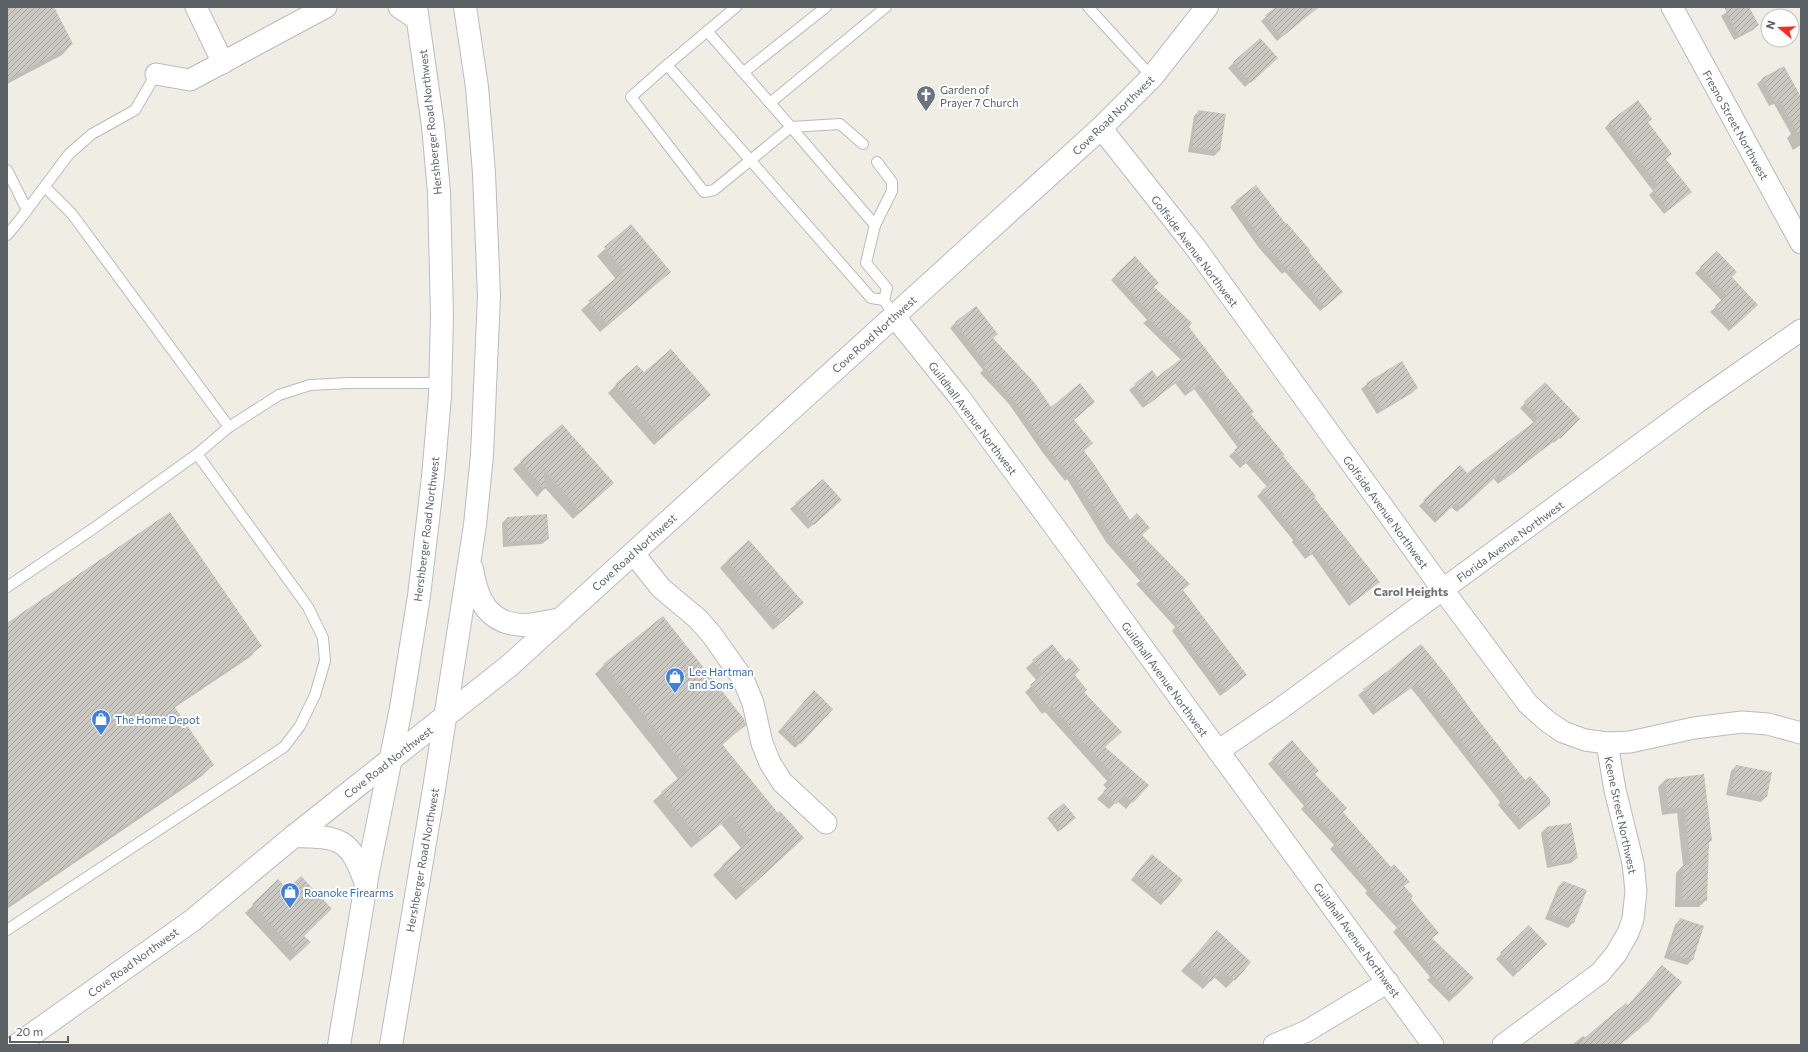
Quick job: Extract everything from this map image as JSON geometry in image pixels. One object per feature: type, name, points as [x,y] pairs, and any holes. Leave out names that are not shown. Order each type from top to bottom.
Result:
[{"type":"main road","name":"Hershberger Road Northwest","points":[[391,1045],[475,525],[482,455],[489,296],[483,158],[477,87],[465,7]]},
{"type":"main road","name":"Cove Road Northwest","points":[[17,1045],[193,920],[294,836],[509,666],[632,553],[889,308],[1101,128],[1152,78],[1206,7]]},
{"type":"main road","name":"Hershberger Road Northwest","points":[[339,1045],[366,884],[401,708],[419,596],[434,477],[440,383],[442,316],[439,192],[433,126],[417,13]]},
{"type":"main road","points":[[470,554],[475,587],[481,602],[489,612],[499,619],[524,625],[561,619]]},
{"type":"main road","points":[[294,836],[323,836],[340,841],[353,854],[366,884]]},
{"type":"street","points":[[196,7],[224,63]]},
{"type":"street","points":[[156,74],[190,80],[326,7]]},
{"type":"street","points":[[399,7],[417,13]]},
{"type":"street","name":"Fresno Street Northwest","points":[[1672,7],[1801,242]]},
{"type":"street","name":"Golfside Avenue Northwest","points":[[1101,128],[1194,247],[1443,590],[1528,704],[1542,717],[1563,732],[1585,740],[1606,743],[1630,742],[1694,728],[1742,722],[1768,724],[1801,733]]},
{"type":"street","name":"Guildhall Avenue Northwest","points":[[889,308],[960,398],[1433,1045]]},
{"type":"street","name":"Florida Avenue Northwest","points":[[1218,751],[1280,709],[1699,401],[1801,330]]},
{"type":"street","points":[[632,553],[661,588],[698,619],[716,641],[743,680],[753,703],[762,743],[770,763],[782,782],[826,823]]},
{"type":"street","name":"Keene Street Northwest","points":[[1503,1045],[1600,972],[1616,954],[1633,919],[1636,891],[1633,863],[1615,790],[1606,743]]},
{"type":"street","points":[[1274,1045],[1307,1031],[1388,982]]},
{"type":"lane","points":[[736,7],[666,65],[632,97],[704,192],[714,190],[791,127],[840,124],[862,144]]},
{"type":"lane","points":[[744,72],[826,7]]},
{"type":"lane","points":[[770,103],[886,7]]},
{"type":"lane","points":[[1088,7],[1152,78]]},
{"type":"lane","points":[[708,31],[875,225]]},
{"type":"lane","points":[[666,65],[871,298],[889,308]]},
{"type":"lane","points":[[7,235],[69,154],[92,134],[135,110],[156,74]]},
{"type":"lane","points":[[877,162],[892,182],[892,191],[875,225],[866,263],[887,288],[889,308]]},
{"type":"lane","points":[[7,170],[27,210]]},
{"type":"lane","points":[[45,187],[72,214],[229,426]]},
{"type":"lane","points":[[7,587],[94,528],[197,454],[229,426],[279,395],[310,385],[349,383],[440,383]]},
{"type":"lane","points":[[7,930],[284,747],[300,726],[315,695],[325,661],[325,654],[323,638],[308,606],[197,454]]},
{"type":"building","points":[[7,7],[54,7],[73,44],[7,80]]},
{"type":"building","points":[[1276,7],[1319,7],[1282,37],[1265,15]]},
{"type":"building","points":[[1724,7],[1749,7],[1759,25],[1739,36]]},
{"type":"building","points":[[1260,38],[1278,58],[1251,83],[1233,62]]},
{"type":"building","points":[[1784,66],[1801,97],[1801,139],[1779,99],[1775,102],[1762,78]]},
{"type":"building","points":[[1638,100],[1652,119],[1648,122],[1672,154],[1666,159],[1692,192],[1669,210],[1653,190],[1658,185],[1609,122]]},
{"type":"building","points":[[1198,110],[1226,114],[1220,151],[1192,147]]},
{"type":"building","points":[[1256,185],[1286,224],[1287,223],[1310,250],[1309,252],[1343,292],[1325,307],[1291,267],[1288,270],[1264,243],[1235,201]]},
{"type":"building","points":[[631,224],[671,272],[608,325],[588,301],[624,271],[604,247]]},
{"type":"building","points":[[1717,251],[1737,272],[1732,277],[1758,305],[1734,327],[1715,306],[1727,295],[1700,267]]},
{"type":"building","points":[[1135,256],[1159,283],[1154,287],[1192,323],[1189,327],[1254,412],[1251,414],[1285,455],[1283,456],[1316,496],[1314,497],[1380,582],[1355,601],[1317,550],[1311,555],[1296,536],[1298,534],[1261,491],[1272,482],[1252,459],[1246,464],[1234,450],[1242,443],[1200,384],[1191,392],[1181,379],[1149,404],[1134,384],[1152,370],[1157,377],[1186,355],[1148,318],[1151,314],[1115,275]]},
{"type":"building","points":[[976,306],[998,334],[993,338],[1034,382],[1051,407],[1080,383],[1095,402],[1074,420],[1093,443],[1084,451],[1130,520],[1137,513],[1150,528],[1142,535],[1190,584],[1183,590],[1247,675],[1226,692],[1176,625],[1180,622],[1140,579],[1144,575],[1111,537],[1112,536],[1073,474],[1070,476],[1013,399],[984,367],[987,364],[955,322]]},
{"type":"building","points":[[671,349],[711,395],[662,438],[615,384],[637,365],[644,372]]},
{"type":"building","points":[[1402,361],[1418,388],[1383,410],[1366,383]]},
{"type":"building","points":[[1545,382],[1580,419],[1560,439],[1558,437],[1504,480],[1499,474],[1462,508],[1457,502],[1440,518],[1423,500],[1460,465],[1467,473],[1539,418],[1524,402]]},
{"type":"building","points":[[562,424],[614,483],[581,512],[544,470],[545,490],[520,461]]},
{"type":"building","points":[[823,479],[842,500],[814,525],[795,503]]},
{"type":"building","name":"The Home Depot","points":[[170,512],[262,646],[174,706],[214,765],[7,906],[7,623]]},
{"type":"building","points":[[547,514],[549,539],[508,542],[507,517]]},
{"type":"building","points":[[749,540],[804,603],[781,623],[727,560]]},
{"type":"building","points":[[663,616],[744,719],[746,725],[722,744],[778,813],[780,811],[804,838],[746,891],[722,865],[750,839],[731,815],[701,840],[661,792],[688,770],[603,664]]},
{"type":"building","points":[[1052,644],[1066,661],[1070,658],[1080,670],[1075,675],[1087,690],[1084,692],[1122,732],[1105,747],[1149,785],[1133,803],[1124,795],[1116,804],[1103,792],[1112,782],[1109,778],[1112,774],[1052,706],[1049,708],[1030,685],[1043,674],[1032,660]]},
{"type":"building","points":[[1421,644],[1447,676],[1477,718],[1525,780],[1530,776],[1550,799],[1550,805],[1525,825],[1503,799],[1505,797],[1417,684],[1378,711],[1363,689]]},
{"type":"building","points":[[814,690],[833,709],[801,744],[782,727]]},
{"type":"building","points":[[1292,740],[1319,771],[1315,774],[1347,808],[1343,812],[1391,867],[1394,864],[1410,882],[1404,886],[1413,896],[1411,899],[1439,933],[1432,938],[1474,978],[1455,997],[1431,974],[1434,971],[1397,926],[1402,922],[1369,887],[1371,885],[1335,843],[1338,839],[1305,804],[1309,800],[1272,758]]},
{"type":"building","points":[[1736,765],[1772,772],[1767,797],[1731,790]]},
{"type":"building","points":[[1704,774],[1712,841],[1709,841],[1707,901],[1682,900],[1683,864],[1691,865],[1684,807],[1669,809],[1665,779]]},
{"type":"building","points":[[1064,803],[1076,818],[1061,830],[1049,815]]},
{"type":"building","points":[[1571,823],[1578,858],[1552,863],[1546,827]]},
{"type":"building","points":[[1152,854],[1183,880],[1166,900],[1135,874]]},
{"type":"building","points":[[301,876],[332,909],[304,936],[311,942],[298,954],[252,904],[278,879],[287,889]]},
{"type":"building","points":[[1563,881],[1587,890],[1574,923],[1550,914]]},
{"type":"building","points":[[1680,918],[1704,926],[1693,960],[1669,953]]},
{"type":"building","points":[[1529,925],[1547,944],[1518,972],[1500,953]]},
{"type":"building","points":[[1217,930],[1251,962],[1235,981],[1222,970],[1211,982],[1188,963]]},
{"type":"building","points":[[1662,965],[1682,982],[1649,1021],[1620,1045],[1576,1045],[1626,1003],[1628,1005]]},
{"type":"place","name":"Garden of Prayer 7 Church","points":[[926,112]]},
{"type":"place","name":"Lee Hartman and Sons","points":[[675,694]]},
{"type":"place","name":"The Home Depot","points":[[101,736]]},
{"type":"place","name":"Roanoke Firearms","points":[[290,909]]},
{"type":"district","name":"Carol Heights","points":[[1411,591]]}]
